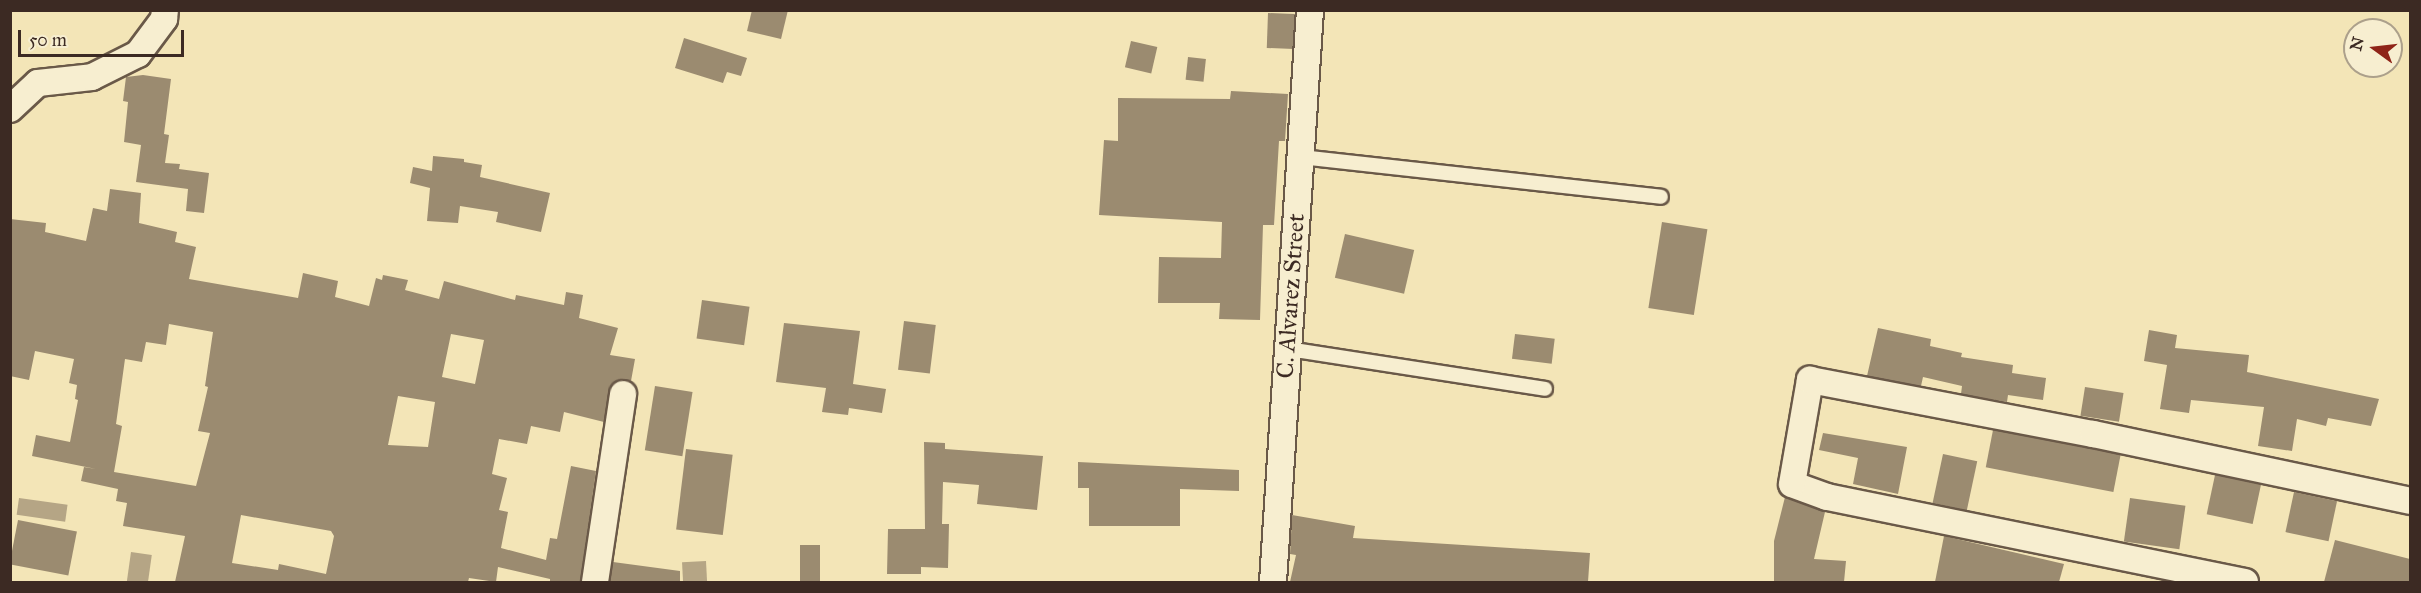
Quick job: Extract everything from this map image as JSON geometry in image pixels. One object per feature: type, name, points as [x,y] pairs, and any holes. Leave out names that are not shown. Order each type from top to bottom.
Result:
[{"type":"street","points":[[10,109],[38,83],[92,77],[138,54],[164,19],[165,10]]},
{"type":"street","name":"C. Alvarez Street","points":[[1273,582],[1310,10]]},
{"type":"street","points":[[2245,582],[1827,497],[1792,484],[1810,380],[2093,434],[2410,501]]},
{"type":"street","points":[[595,582],[622,394]]},
{"type":"lane","points":[[1301,158],[1661,197]]},
{"type":"lane","points":[[1288,349],[1545,389]]},
{"type":"shaded area","points":[[19,498],[68,505],[65,522],[17,515]]},
{"type":"shaded area","points":[[131,552],[152,555],[148,582],[127,582]]},
{"type":"shaded area","points":[[706,561],[707,582],[683,582],[682,562]]},
{"type":"building","points":[[752,10],[788,10],[781,39],[747,31]]},
{"type":"building","points":[[1268,13],[1295,14],[1294,49],[1267,48]]},
{"type":"building","points":[[684,38],[747,58],[741,76],[727,72],[723,83],[675,68]]},
{"type":"building","points":[[1131,41],[1157,47],[1151,73],[1125,67]]},
{"type":"building","points":[[1188,57],[1206,59],[1203,82],[1186,80]]},
{"type":"building","points":[[143,75],[171,79],[164,134],[169,135],[165,163],[180,164],[179,169],[209,173],[204,213],[186,211],[188,189],[136,182],[141,145],[124,142],[128,102],[123,101],[126,77]]},
{"type":"building","points":[[1231,91],[1288,94],[1285,141],[1279,141],[1274,225],[1263,225],[1260,320],[1219,319],[1220,303],[1158,303],[1159,257],[1221,258],[1222,222],[1099,215],[1104,140],[1118,141],[1118,98],[1230,99]]},
{"type":"building","points":[[433,156],[464,159],[464,162],[482,165],[480,177],[550,193],[541,232],[496,222],[498,212],[460,206],[458,223],[427,221],[430,188],[410,183],[413,167],[432,171]]},
{"type":"building","points":[[110,189],[141,193],[139,223],[177,232],[175,242],[196,247],[189,279],[298,298],[303,273],[338,281],[335,297],[369,306],[376,278],[382,280],[383,275],[408,280],[405,290],[439,299],[444,281],[515,300],[516,295],[564,305],[566,292],[583,295],[579,318],[618,328],[610,355],[635,359],[631,381],[618,380],[611,385],[604,422],[564,412],[560,432],[531,426],[527,444],[499,439],[492,474],[507,478],[499,510],[508,512],[501,548],[546,560],[550,538],[557,539],[571,466],[596,471],[580,582],[550,582],[550,579],[498,567],[496,582],[469,578],[468,582],[175,582],[185,536],[123,526],[127,503],[116,501],[118,489],[81,481],[84,467],[96,469],[32,456],[36,435],[70,442],[78,400],[75,399],[77,385],[69,383],[74,359],[35,351],[29,380],[10,376],[10,219],[46,223],[45,232],[86,241],[93,208],[107,211]],"holes":[[[169,324],[213,332],[205,386],[208,387],[198,431],[210,433],[196,486],[114,472],[122,426],[116,424],[125,359],[142,362],[146,342],[166,345]],[[451,334],[484,340],[475,384],[442,377]],[[398,396],[435,402],[428,447],[388,445]],[[241,515],[331,531],[334,536],[326,574],[279,564],[278,570],[232,563]]]},
{"type":"building","points":[[1662,222],[1707,229],[1694,315],[1648,308]]},
{"type":"building","points":[[1345,234],[1414,250],[1404,294],[1335,278]]},
{"type":"building","points":[[702,300],[750,307],[744,345],[697,339]]},
{"type":"building","points":[[904,321],[936,325],[930,374],[898,370]]},
{"type":"building","points":[[784,323],[860,331],[853,384],[886,389],[882,413],[849,408],[848,415],[822,412],[826,388],[776,382]]},
{"type":"building","points":[[1878,328],[1931,339],[1930,346],[1962,353],[1961,357],[2013,365],[2012,373],[2046,378],[2043,400],[2008,395],[2007,402],[1961,394],[1962,386],[1923,377],[1921,386],[1867,376]]},
{"type":"building","points":[[2149,330],[2177,335],[2175,348],[2249,355],[2247,372],[2379,399],[2371,426],[2328,418],[2326,426],[2297,419],[2292,451],[2258,446],[2264,407],[2191,400],[2189,413],[2160,409],[2167,365],[2144,361]]},
{"type":"building","points":[[1515,334],[1555,339],[1552,364],[1512,359]]},
{"type":"building","points":[[655,386],[693,392],[682,456],[645,450]]},
{"type":"building","points":[[2085,387],[2124,393],[2119,422],[2080,416]]},
{"type":"building","points":[[1993,430],[2121,455],[2113,492],[1986,467]]},
{"type":"building","points":[[1823,433],[1907,447],[1898,494],[1853,484],[1858,458],[1819,450]]},
{"type":"building","points":[[924,442],[945,443],[945,449],[1043,456],[1037,510],[977,504],[979,485],[943,482],[942,524],[949,524],[948,568],[921,567],[921,574],[887,574],[888,529],[925,529]]},
{"type":"building","points":[[686,449],[733,455],[723,535],[676,529]]},
{"type":"building","points":[[1943,454],[1977,461],[1967,510],[1933,503]]},
{"type":"building","points":[[1078,462],[1239,470],[1239,491],[1180,489],[1180,526],[1089,526],[1089,488],[1078,488]]},
{"type":"building","points":[[2215,475],[2261,485],[2253,524],[2207,514]]},
{"type":"building","points":[[2294,492],[2337,501],[2329,541],[2285,532]]},
{"type":"building","points":[[1785,497],[1825,512],[1814,559],[1846,561],[1844,582],[1774,582],[1774,541]]},
{"type":"building","points":[[2130,498],[2185,506],[2179,549],[2124,542]]},
{"type":"building","points":[[1292,515],[1355,526],[1353,538],[1590,553],[1588,582],[1290,582],[1296,555],[1290,554]]},
{"type":"building","points":[[18,520],[77,531],[68,576],[10,564]]},
{"type":"building","points":[[1944,536],[2064,564],[2059,582],[1935,582]]},
{"type":"building","points":[[2335,540],[2410,559],[2410,582],[2324,582]]},
{"type":"building","points":[[800,545],[820,545],[820,582],[800,582]]},
{"type":"building","points":[[613,562],[680,571],[680,582],[610,582]]}]
